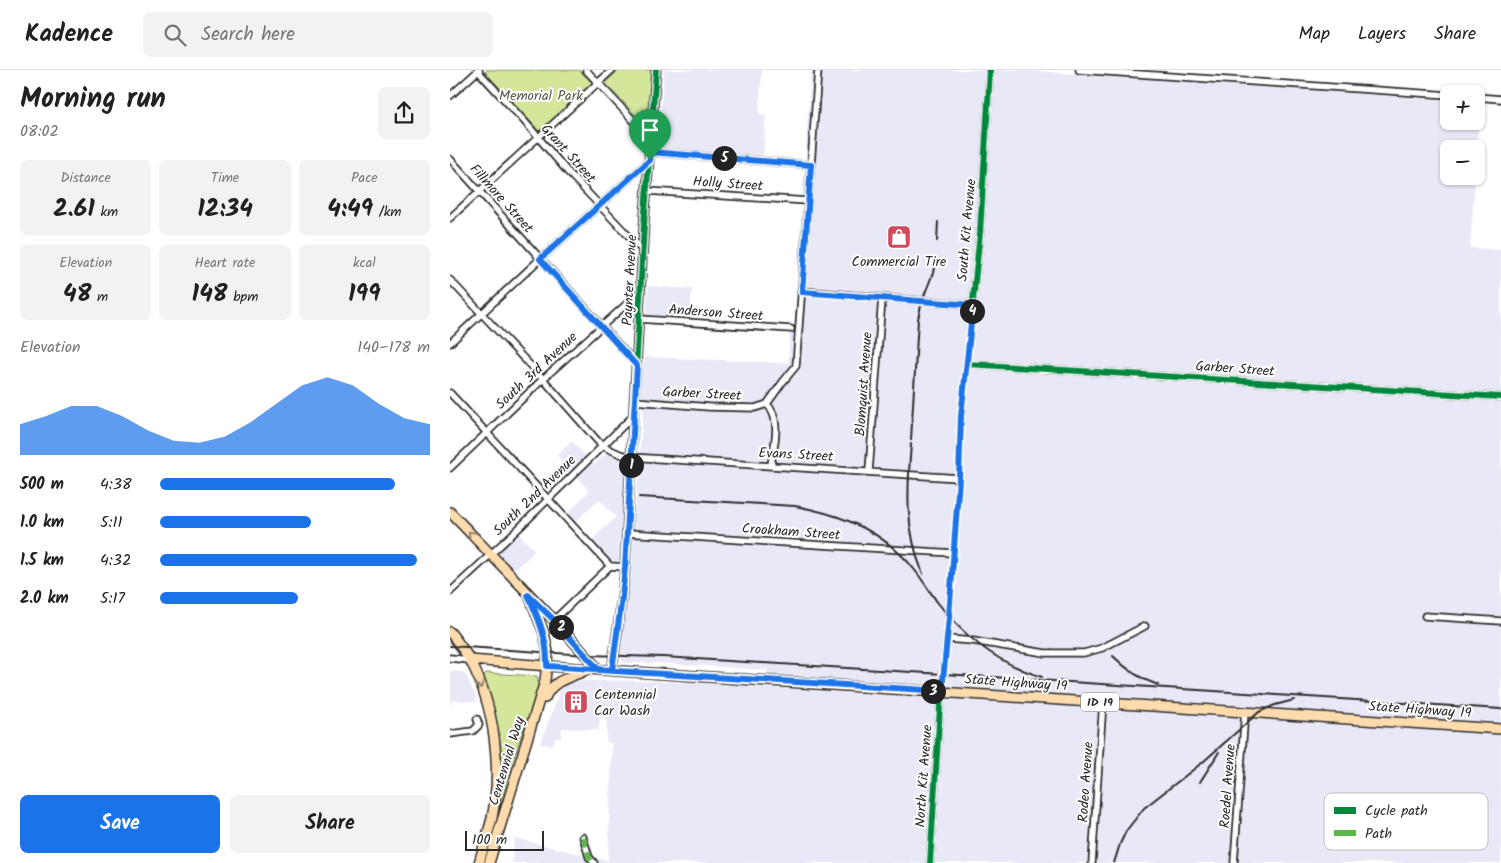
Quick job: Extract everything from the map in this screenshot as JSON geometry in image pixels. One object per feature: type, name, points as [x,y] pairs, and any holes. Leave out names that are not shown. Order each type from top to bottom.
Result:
[{"type":"main road","points":[[450,512],[554,620],[599,670]]},
{"type":"main road","name":"Centennial Way","points":[[489,863],[543,690],[547,666],[548,652],[544,634],[528,595]]},
{"type":"main road","name":"Centennial Way","points":[[450,632],[470,660],[480,683],[489,711],[496,752],[496,779],[492,818],[479,863]]},
{"type":"main road","name":"State Highway 19","points":[[470,660],[1501,728]]},
{"type":"main road","points":[[510,794],[519,782],[546,694],[550,688],[560,681],[589,669]]},
{"type":"street","points":[[450,96],[478,70]]},
{"type":"street","name":"Grant Street","points":[[478,70],[642,252]]},
{"type":"street","points":[[586,70],[651,139]]},
{"type":"street","points":[[450,218],[612,70]]},
{"type":"street","name":"Paynter Avenue","points":[[612,670],[625,567],[642,252],[656,70]]},
{"type":"street","points":[[771,465],[777,430],[774,411],[767,404],[796,366],[818,70]]},
{"type":"street","name":"South Kit Avenue","points":[[942,691],[954,553],[961,416],[980,233],[990,70]]},
{"type":"street","points":[[1079,70],[1440,94]]},
{"type":"street","points":[[1485,98],[1501,99]]},
{"type":"street","points":[[450,343],[650,156],[811,165]]},
{"type":"street","name":"Fillmore Street","points":[[450,160],[637,366]]},
{"type":"street","name":"Holly Street","points":[[647,191],[808,201]]},
{"type":"street","points":[[450,280],[602,446]]},
{"type":"street","name":"South 3rd Avenue","points":[[450,468],[640,292]]},
{"type":"street","points":[[802,292],[973,305]]},
{"type":"street","name":"Blomquist Avenue","points":[[869,471],[882,298]]},
{"type":"street","name":"Anderson Street","points":[[639,319],[791,330]]},
{"type":"street","name":"Garber Street","points":[[966,364],[1501,397]]},
{"type":"street","points":[[450,393],[610,566],[625,567]]},
{"type":"street","name":"Garber Street","points":[[635,401],[709,407],[755,408],[767,404]]},
{"type":"street","name":"South 2nd Avenue","points":[[450,592],[549,499],[634,415]]},
{"type":"street","name":"Evans Street","points":[[602,446],[631,457],[959,478]]},
{"type":"street","name":"Crookham Street","points":[[627,533],[954,553]]},
{"type":"street","points":[[554,620],[610,566]]},
{"type":"street","points":[[1425,616],[1501,621]]},
{"type":"street","points":[[947,639],[973,641],[1045,653],[1084,653],[1102,648],[1145,626]]},
{"type":"street","points":[[450,658],[470,660]]},
{"type":"street","name":"North Kit Avenue","points":[[930,863],[942,691]]},
{"type":"street","name":"Rodeo Avenue","points":[[1092,863],[1103,702]]},
{"type":"street","name":"Roedel Avenue","points":[[1234,863],[1245,711]]},
{"type":"street","points":[[450,734],[473,732],[480,725],[477,719]]},
{"type":"street","points":[[583,837],[589,858],[594,863]]},
{"type":"shaded area","points":[[664,70],[762,70],[759,114],[766,115],[763,159],[657,150]]},
{"type":"shaded area","points":[[811,70],[1020,70],[1440,99],[1440,130],[1478,130],[1477,140],[1440,140],[1440,185],[1474,185],[1470,248],[1501,250],[1501,863],[512,863],[514,838],[608,861],[612,743],[606,742],[607,718],[600,717],[599,730],[562,728],[561,738],[555,738],[553,745],[540,744],[561,688],[566,681],[651,681],[766,686],[767,670],[655,663],[624,663],[620,659],[621,638],[628,603],[643,412],[641,379],[644,357],[788,363],[790,333],[794,333]]},
{"type":"shaded area","points":[[648,286],[692,289],[690,318],[646,315]]},
{"type":"shaded area","points":[[572,441],[594,465],[605,454],[608,454],[627,466],[620,560],[617,563],[610,560],[592,540],[616,517],[599,499],[575,522],[567,514],[589,491],[557,455]]},
{"type":"shaded area","points":[[519,534],[535,551],[512,572],[497,555]]},
{"type":"shaded area","points":[[450,671],[463,672],[478,702],[452,700],[450,706]]},
{"type":"green space","name":"Memorial Park","points":[[487,70],[579,70],[592,83],[540,132],[485,72]]},
{"type":"green space","name":"Memorial Park","points":[[619,70],[653,70],[648,127],[605,83]]},
{"type":"green space","points":[[486,673],[537,676],[538,683],[535,698],[521,736],[497,816],[496,721],[485,684],[484,675]]},
{"type":"railway","points":[[937,241],[938,222]]},
{"type":"railway","points":[[911,440],[918,319],[935,262]]},
{"type":"railway","points":[[911,444],[908,495],[910,526],[923,574]]},
{"type":"railway","points":[[639,497],[795,506],[823,512],[863,527],[887,543],[904,558],[915,570],[948,616],[971,638],[1011,665],[1042,677]]},
{"type":"railway","points":[[450,646],[847,668],[1501,709]]},
{"type":"railway","points":[[1113,656],[1134,674],[1158,685]]},
{"type":"railway","points":[[1114,863],[1126,831],[1144,808],[1203,762],[1259,712],[1294,700]]},
{"type":"railway","points":[[1200,782],[1219,752]]},
{"type":"marked path","points":[[583,837],[589,857],[594,863]]},
{"type":"cycle path","points":[[612,670],[625,567],[644,225],[656,70]]},
{"type":"cycle path","points":[[930,863],[941,691],[949,617],[959,478],[961,416],[980,233],[990,70]]},
{"type":"cycle path","points":[[967,364],[1501,397]]},
{"type":"place","name":"Commercial Tire","points":[[899,237]]},
{"type":"place","name":"Centennial Car Wash","points":[[576,702]]},
{"type":"route","points":[[650,160],[540,259],[637,366],[625,567],[612,670],[599,670],[547,666],[548,652],[544,634],[528,595],[554,620],[599,670],[942,691],[959,478],[961,416],[973,305],[802,292],[811,165],[650,152],[650,160]]}]
